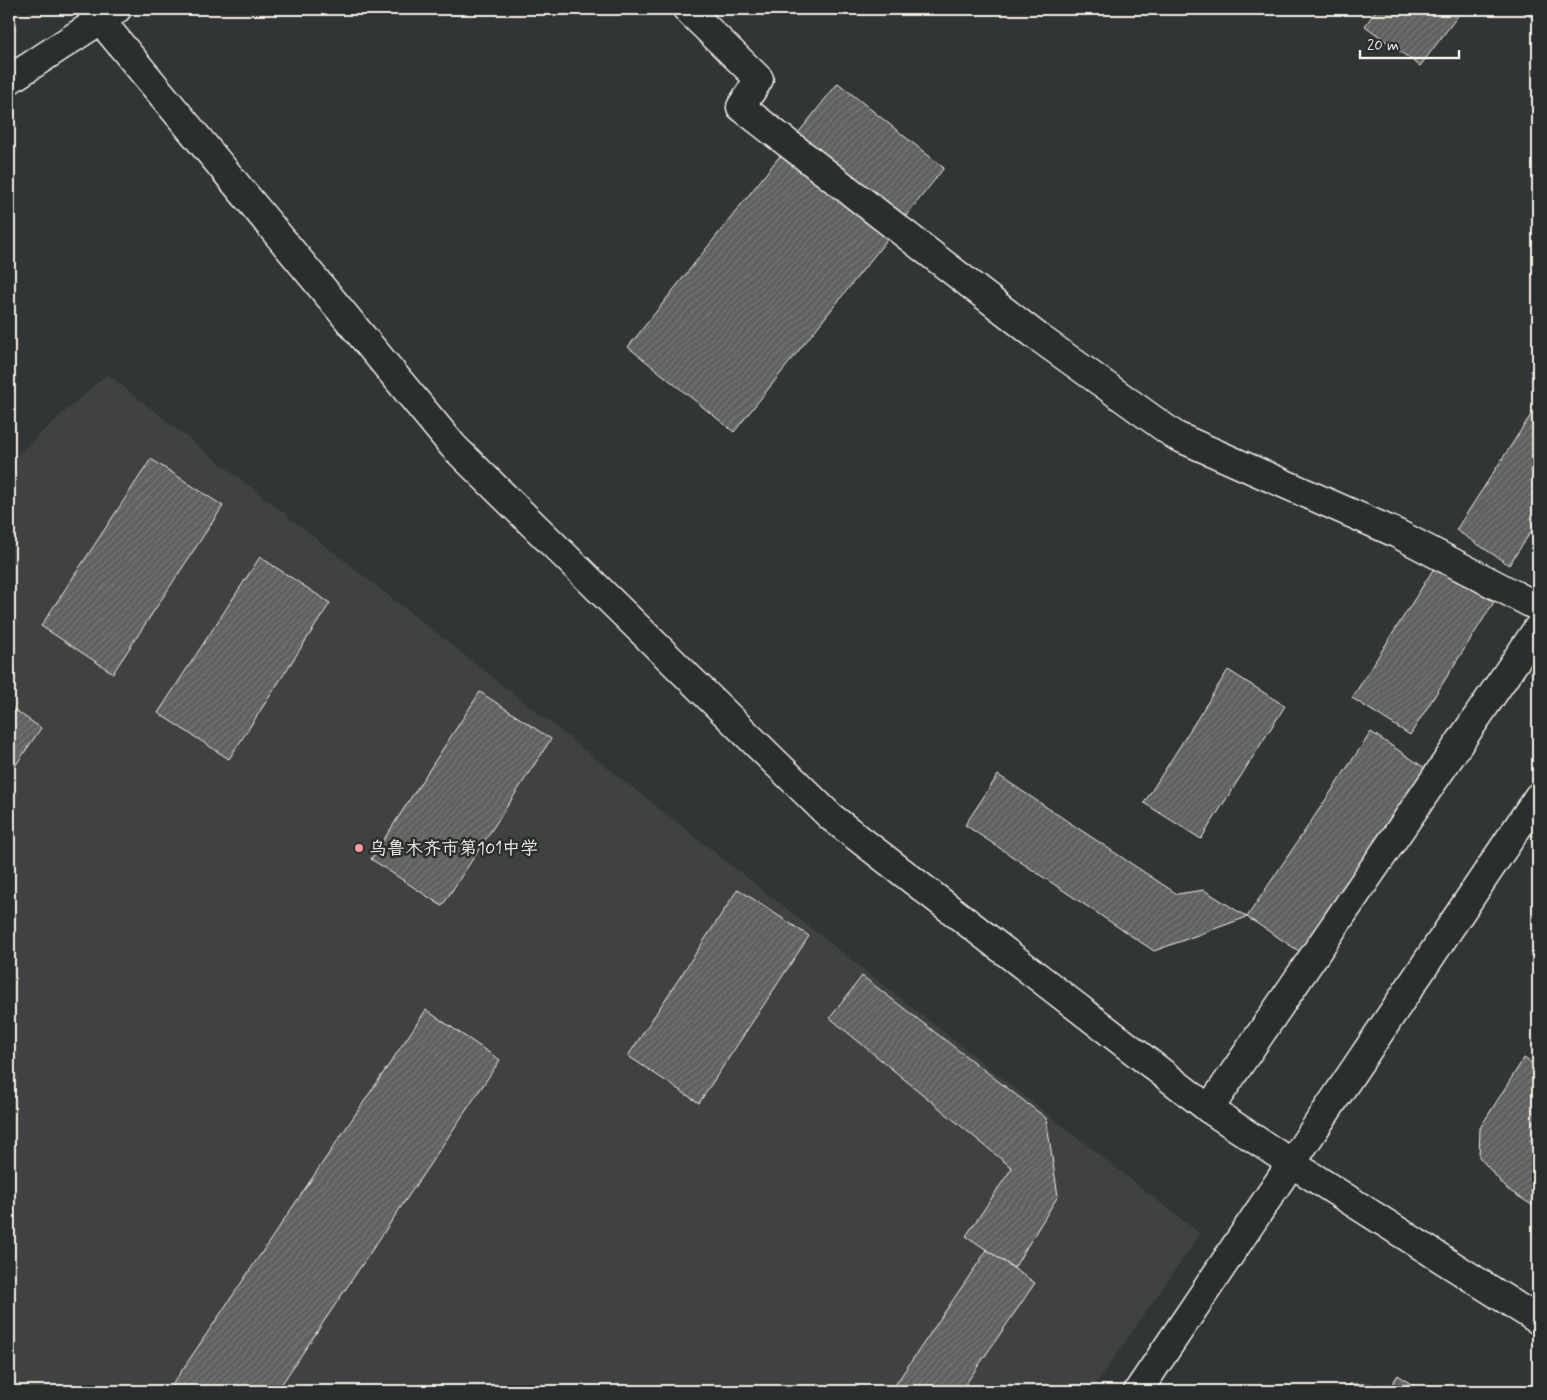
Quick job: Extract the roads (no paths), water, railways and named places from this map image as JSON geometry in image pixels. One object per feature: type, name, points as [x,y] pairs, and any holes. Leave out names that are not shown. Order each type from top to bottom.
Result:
[{"type":"main road","points":[[687,9],[759,79],[741,108],[1038,337],[1176,436],[1396,533],[1538,607]]},
{"type":"main road","points":[[9,80],[103,12],[453,446],[831,817],[1209,1109],[1538,1320]]},
{"type":"main road","points":[[1209,1109],[1538,628]]},
{"type":"main road","points":[[1138,1391],[1538,797]]},
{"type":"place","name":"乌鲁木齐市第101中学","points":[[359,848]]}]
